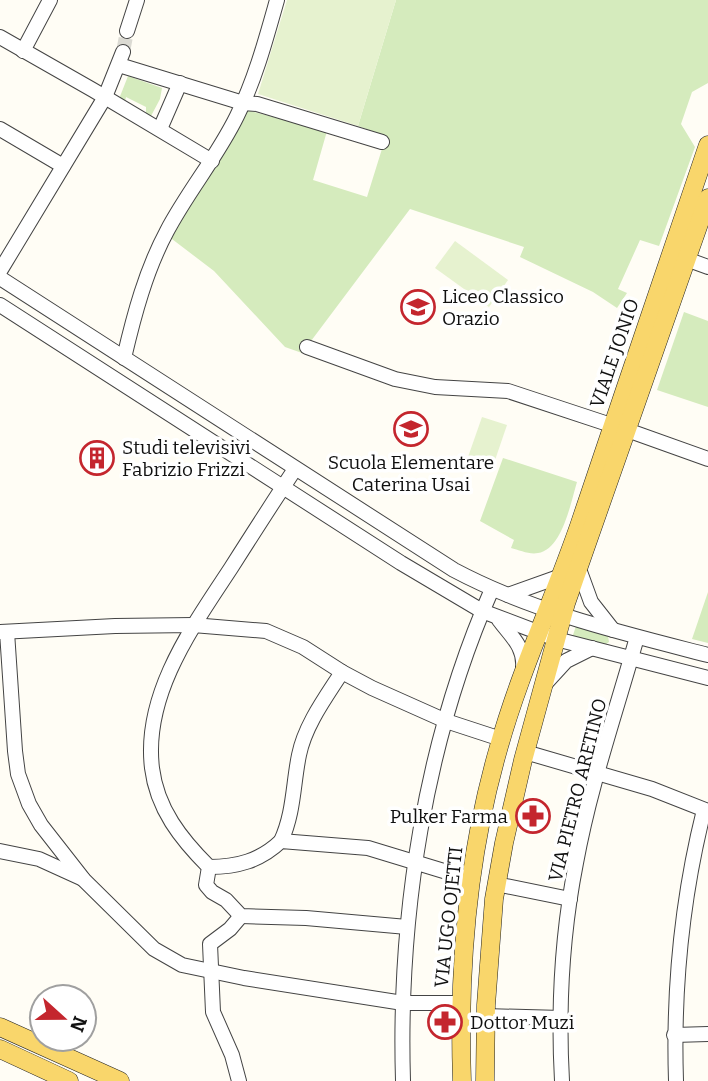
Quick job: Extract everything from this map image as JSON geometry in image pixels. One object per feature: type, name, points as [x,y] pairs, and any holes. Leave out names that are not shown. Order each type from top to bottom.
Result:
[{"type":"main road","name":"VIALE JONIO","points":[[555,612],[579,569],[619,428],[708,145]]},
{"type":"main road","name":"VIALE JONIO","points":[[555,612],[561,576],[708,198]]},
{"type":"main road","points":[[485,1081],[485,1016],[496,884],[525,752],[549,666],[548,636],[555,612]]},
{"type":"main road","name":"VIA UGO OJETTI","points":[[462,1081],[461,1003],[470,879],[501,739],[530,659],[548,636]]},
{"type":"main road","points":[[3,1032],[120,1081]]},
{"type":"main road","points":[[0,1049],[69,1081]]},
{"type":"street","points":[[23,51],[50,0]]},
{"type":"street","points":[[127,31],[137,0]]},
{"type":"street","points":[[124,358],[143,290],[162,241],[212,161],[243,103],[277,0]]},
{"type":"street","points":[[0,37],[212,161]]},
{"type":"street","points":[[0,271],[105,97],[121,58],[180,83],[382,142]]},
{"type":"street","points":[[160,129],[180,83]]},
{"type":"street","points":[[0,129],[62,166]]},
{"type":"street","points":[[686,260],[708,267]]},
{"type":"street","points":[[0,278],[454,570],[492,589],[555,612],[613,631],[708,655]]},
{"type":"street","points":[[0,305],[412,570],[482,611],[548,636],[708,678]]},
{"type":"street","points":[[80,356],[93,338]]},
{"type":"street","points":[[307,347],[395,379],[435,387],[508,391],[708,459]]},
{"type":"street","points":[[168,414],[173,388]]},
{"type":"street","points":[[212,442],[224,422]]},
{"type":"street","points":[[295,469],[193,625],[174,662],[158,710],[151,748],[157,790],[172,826],[209,867],[230,867],[247,862],[266,853],[281,841],[291,811],[302,745],[316,715],[342,672]]},
{"type":"street","points":[[352,531],[363,513]]},
{"type":"street","points":[[543,686],[566,662],[613,642],[613,631],[594,607],[579,569]]},
{"type":"street","points":[[508,595],[561,576]]},
{"type":"street","points":[[403,1081],[407,927],[416,864],[446,721],[482,611],[492,589]]},
{"type":"street","points":[[498,619],[523,652],[522,679]]},
{"type":"street","points":[[461,1003],[403,1003],[212,972],[182,965],[154,948],[84,880],[41,825],[24,792],[15,751],[3,632],[193,625],[266,631],[303,647],[342,672],[446,721],[501,739]]},
{"type":"street","name":"VIA PIETRO ARETINO","points":[[562,1081],[564,961],[570,899],[597,772],[637,637]]},
{"type":"street","points":[[530,659],[549,666]]},
{"type":"street","points":[[525,752],[652,789],[706,811],[684,911],[674,1035],[676,1081]]},
{"type":"street","points":[[281,841],[368,848],[470,879]]},
{"type":"street","points":[[0,851],[39,859],[84,880]]},
{"type":"street","points":[[209,867],[206,886],[226,900],[241,916],[407,927]]},
{"type":"street","points":[[496,884],[570,899]]},
{"type":"street","points":[[239,1081],[232,1055],[213,1012],[210,944],[230,929],[241,916]]},
{"type":"street","points":[[485,1016],[562,1018]]},
{"type":"street","points":[[674,1035],[708,1034]]},
{"type":"green space","points":[[287,0],[396,0],[358,126],[258,94]]},
{"type":"green space","points":[[396,0],[708,0],[708,83],[692,92],[681,124],[695,147],[659,246],[640,240],[618,289],[627,293],[617,308],[593,292],[520,257],[524,247],[410,209],[302,353],[285,347],[214,271],[168,236],[246,110],[327,131],[313,180],[367,197],[386,136],[358,126]]},
{"type":"green space","points":[[128,76],[162,88],[160,99],[151,116],[146,114],[146,107],[126,97],[125,102],[119,99]]},
{"type":"green space","points":[[455,241],[508,280],[489,307],[435,268]]},
{"type":"green space","points":[[684,312],[708,321],[708,407],[657,390]]},
{"type":"green space","points":[[482,417],[507,425],[493,466],[468,457]]},
{"type":"green space","points":[[503,458],[577,482],[564,524],[546,550],[532,553],[511,548],[514,540],[480,521]]},
{"type":"green space","points":[[708,592],[708,643],[692,639]]},
{"type":"green space","points":[[576,626],[608,636],[609,642],[606,644],[572,638]]},
{"type":"tunnel","points":[[123,52],[127,31]]},
{"type":"place","name":"Liceo Classico Orazio","points":[[418,307]]},
{"type":"place","name":"Scuola Elementare Caterina Usai","points":[[411,429]]},
{"type":"place","name":"Studi televisivi Fabrizio Frizzi","points":[[97,458]]},
{"type":"place","name":"Pulker Farma","points":[[533,816]]},
{"type":"place","name":"Dottor Muzi","points":[[445,1022]]}]
